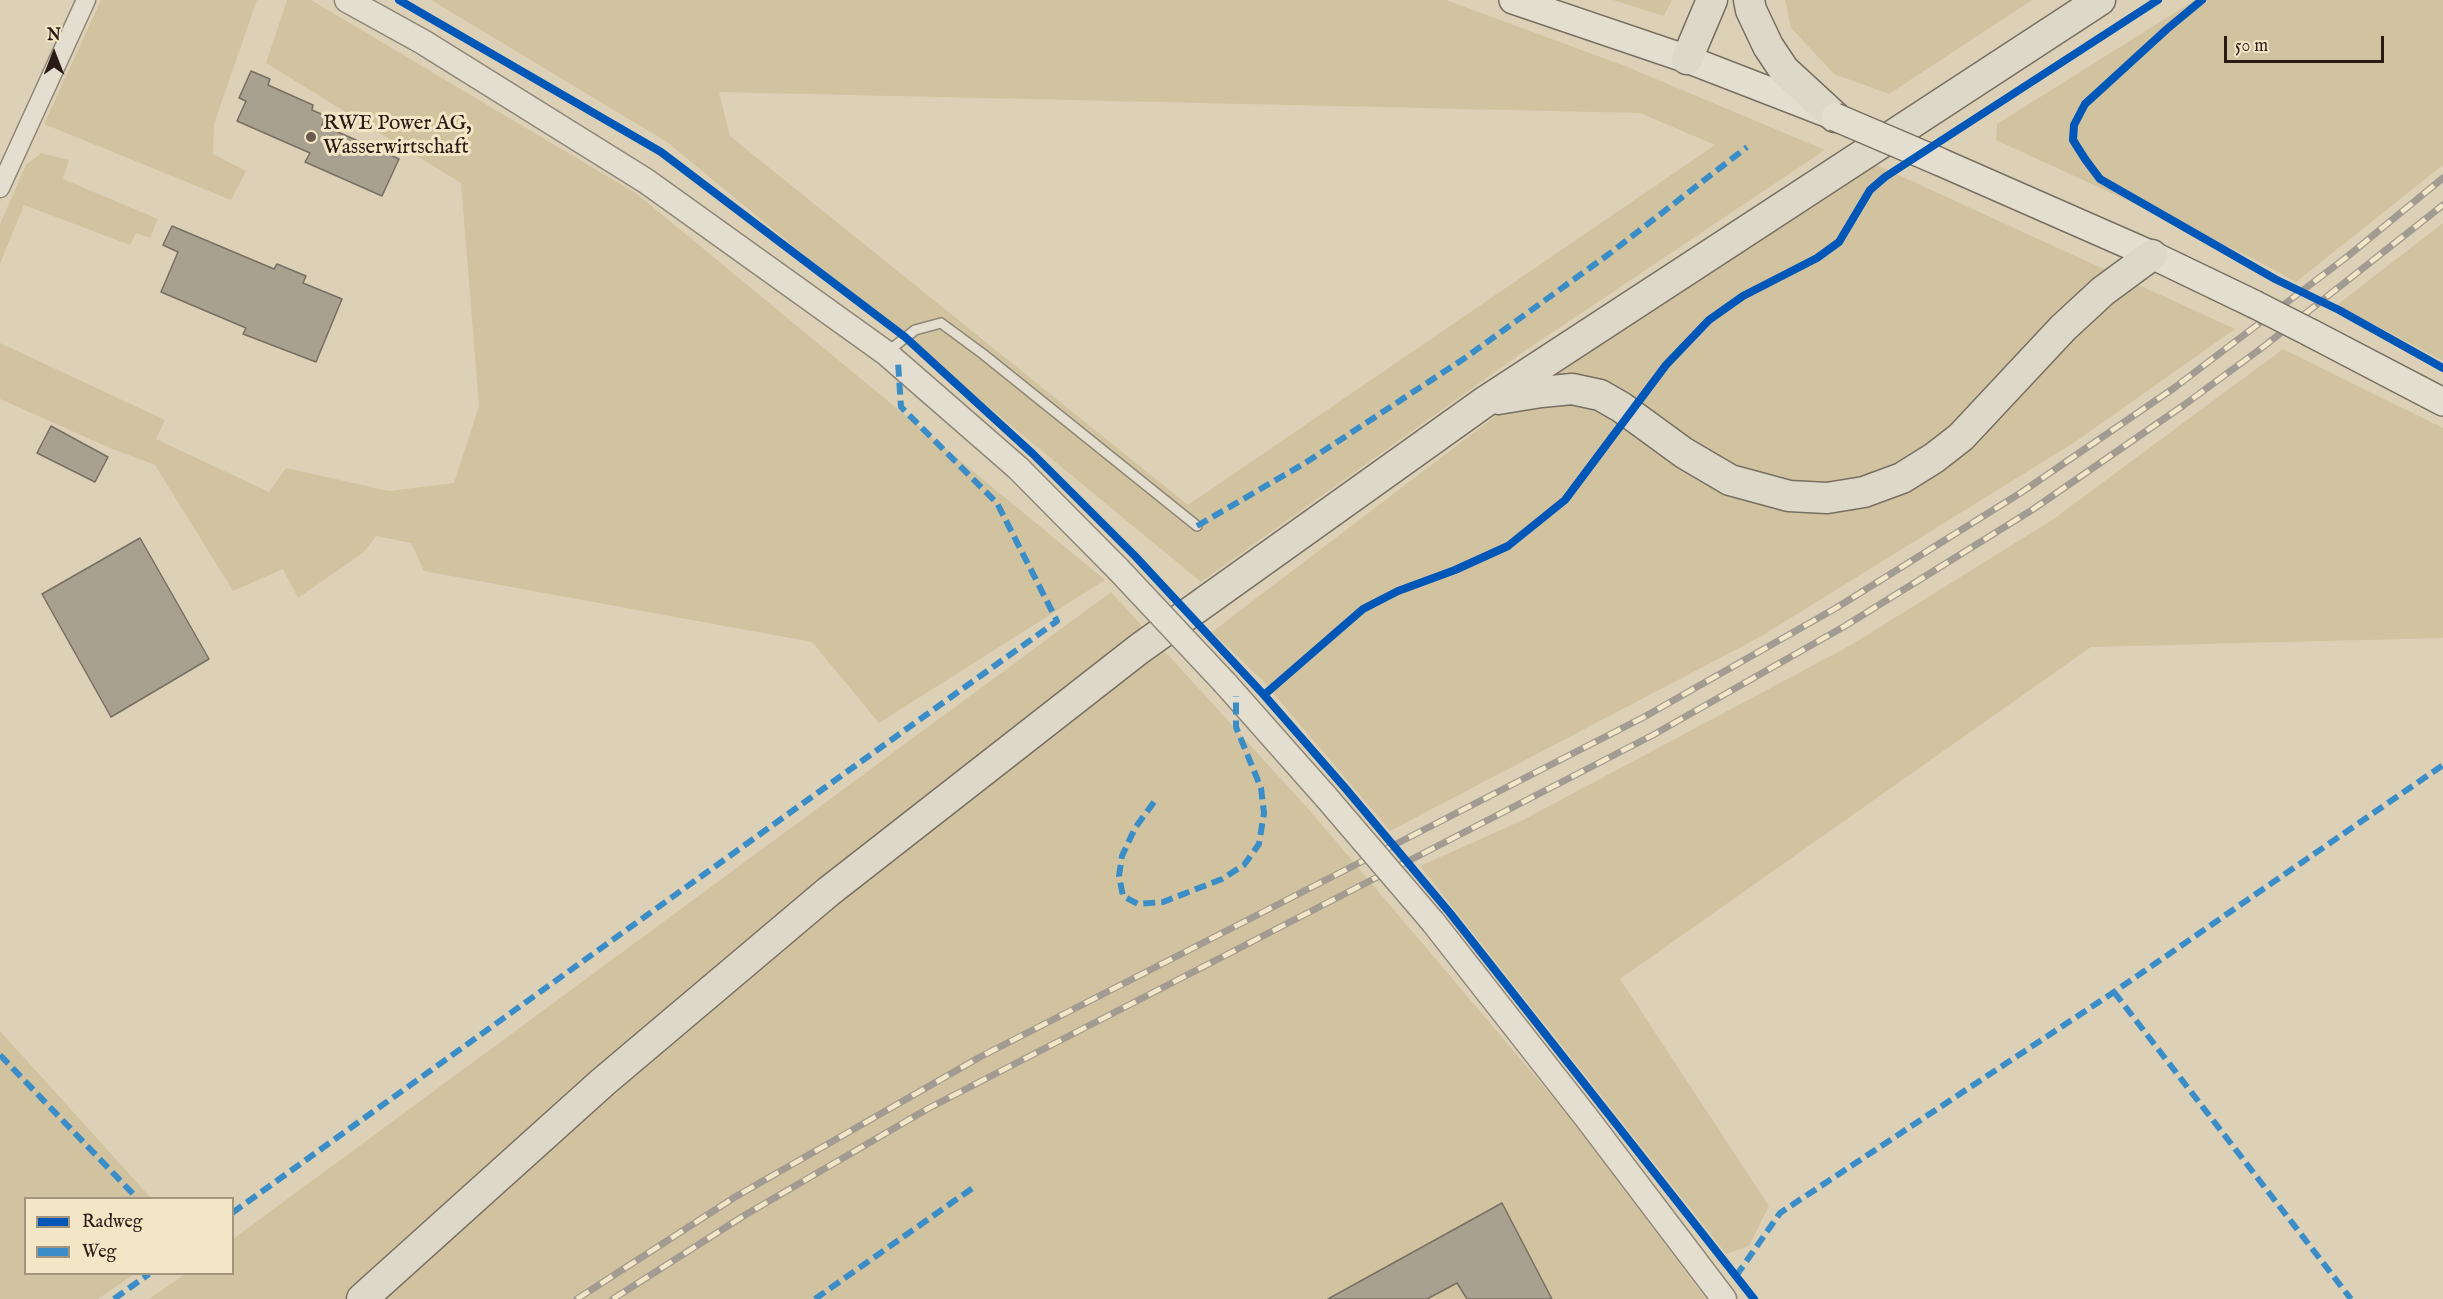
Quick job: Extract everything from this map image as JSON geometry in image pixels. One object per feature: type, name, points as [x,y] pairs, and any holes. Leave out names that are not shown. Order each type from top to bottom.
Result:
[{"type":"main road","points":[[1513,0],[1687,59],[1835,117],[1938,161],[2152,255],[2254,304],[2443,402]]},
{"type":"main road","points":[[1687,59],[1712,0]]},
{"type":"main road","points":[[1749,0],[1751,10],[1768,46],[1784,70],[1835,117]]},
{"type":"main road","points":[[362,1299],[603,1082],[872,856],[1130,656],[1486,401],[2100,0]]},
{"type":"main road","points":[[1486,401],[1572,389],[1600,395],[1621,407],[1684,453],[1730,480],[1789,496],[1827,498],[1864,492],[1902,478],[1934,458],[1961,437],[2063,328],[2103,291],[2152,255]]},
{"type":"street","points":[[0,188],[86,0]]},
{"type":"street","points":[[347,0],[423,42],[646,181],[886,353],[1018,468],[1118,569],[1225,683],[1433,922],[1587,1117],[1724,1299]]},
{"type":"lane","points":[[886,353],[915,330],[941,323],[983,354],[1197,526]]},
{"type":"shaded area","points":[[101,0],[257,0],[214,124],[213,154],[246,171],[231,200],[44,124]]},
{"type":"shaded area","points":[[287,0],[311,0],[637,194],[1105,580],[879,723],[812,642],[424,571],[411,543],[376,536],[364,552],[298,598],[283,569],[233,591],[155,465],[110,448],[0,399],[0,343],[165,420],[156,439],[269,492],[286,468],[389,491],[454,483],[479,406],[461,183],[266,63]]},
{"type":"shaded area","points":[[431,0],[1446,0],[1625,66],[1825,150],[1523,352],[1201,582],[667,142]],"holes":[[[719,92],[1640,113],[1715,145],[1188,505],[730,136]]]},
{"type":"shaded area","points":[[1613,0],[1672,0],[1664,16]]},
{"type":"shaded area","points":[[1785,0],[2032,0],[1889,94],[1834,74],[1791,28]]},
{"type":"shaded area","points":[[2195,0],[2443,0],[2443,165],[2296,282],[2248,256],[1996,140],[1997,124]]},
{"type":"shaded area","points":[[41,153],[69,160],[63,179],[158,219],[150,238],[136,233],[130,245],[24,205],[0,264],[0,224],[26,165]]},
{"type":"shaded area","points":[[1870,162],[2235,329],[2075,442],[1760,637],[1390,831],[1263,681],[1212,632],[1556,370]]},
{"type":"shaded area","points":[[2443,223],[2443,361],[2337,305]]},
{"type":"shaded area","points":[[2283,349],[2443,428],[2443,638],[2091,647],[1620,979],[1769,1206],[1749,1246],[1726,1254],[1420,866],[1523,820],[1851,645],[2052,520]]},
{"type":"shaded area","points":[[1111,592],[1311,812],[1573,1121],[1706,1299],[149,1299],[184,1275],[234,1275],[234,1238]]},
{"type":"shaded area","points":[[0,1031],[150,1197],[24,1197],[24,1275],[133,1275],[98,1299],[0,1299]]},
{"type":"building","name":"RWE Power AG, Wasserwirtschaft","points":[[251,71],[270,79],[268,85],[313,105],[312,110],[326,116],[322,125],[399,159],[382,196],[305,162],[310,153],[237,121],[246,101],[239,98]]},
{"type":"building","points":[[172,226],[274,269],[277,264],[306,276],[303,283],[342,299],[316,362],[243,334],[246,328],[161,292],[178,252],[163,245]]},
{"type":"building","points":[[51,426],[108,457],[95,482],[37,453]]},
{"type":"building","points":[[140,538],[209,659],[111,717],[42,594]]},
{"type":"building","points":[[1502,1203],[1552,1299],[1467,1299],[1457,1283],[1427,1299],[1328,1299]]},
{"type":"railway","points":[[577,1299],[735,1197],[980,1057],[1644,717],[1836,608],[2022,492],[2174,388],[2348,256],[2443,178]]},
{"type":"railway","points":[[613,1299],[745,1215],[929,1108],[1653,735],[1845,626],[2032,510],[2184,405],[2263,347],[2443,205]]},
{"type":"marked path","points":[[1197,526],[1305,463],[1465,358],[1609,254],[1747,147]]},
{"type":"marked path","points":[[234,1212],[1057,621],[997,503],[901,407],[898,362]]},
{"type":"marked path","points":[[1154,802],[1135,828],[1122,856],[1119,876],[1123,896],[1138,904],[1163,902],[1222,879],[1244,865],[1259,844],[1264,813],[1261,788],[1236,727],[1236,696]]},
{"type":"marked path","points":[[1736,1276],[1780,1213],[2114,992],[2443,765]]},
{"type":"marked path","points":[[2114,992],[2351,1299]]},
{"type":"marked path","points":[[0,1055],[136,1197]]},
{"type":"marked path","points":[[815,1299],[974,1187]]},
{"type":"marked path","points":[[114,1299],[148,1275]]},
{"type":"cycle path","points":[[399,0],[661,152],[905,337],[1033,454],[1135,556],[1264,695],[1346,789],[1450,913],[1754,1299]]},
{"type":"cycle path","points":[[1264,695],[1363,609],[1398,591],[1455,570],[1508,546],[1565,500],[1666,365],[1709,320],[1743,296],[1817,258],[1839,242],[1870,190],[1885,177],[2158,0]]},
{"type":"cycle path","points":[[2202,0],[2085,104],[2074,125],[2073,140],[2085,159],[2100,179],[2275,279],[2339,310],[2443,368]]},
{"type":"place","name":"RWE Power AG, Wasserwirtschaft","points":[[311,137]]}]
